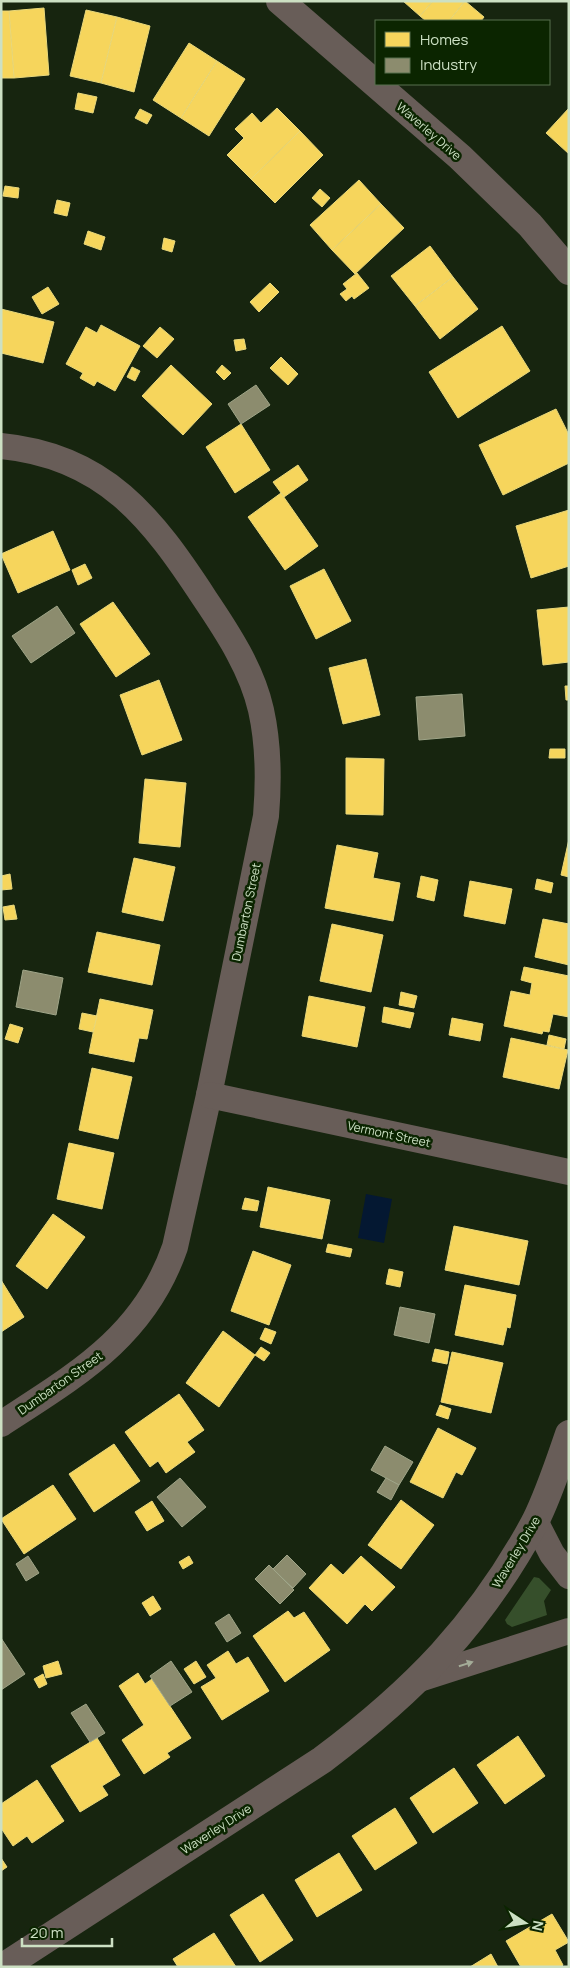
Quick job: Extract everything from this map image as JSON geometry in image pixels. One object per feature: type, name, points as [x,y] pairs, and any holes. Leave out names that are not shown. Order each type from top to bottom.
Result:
[{"type":"street","name":"Waverley Drive","points":[[280,1],[375,83]]},
{"type":"street","name":"Waverley Drive","points":[[377,85],[460,157],[530,225],[569,271]]},
{"type":"street","name":"Dumbarton Street","points":[[1,446],[34,451],[82,468],[113,487],[133,504],[157,530],[179,559],[215,614],[248,670],[261,708],[268,745],[266,816],[209,1095],[175,1247],[162,1278],[141,1312],[111,1346],[74,1376],[1,1424]]},
{"type":"street","name":"Vermont Street","points":[[209,1095],[569,1172]]},
{"type":"street","name":"Waverley Drive","points":[[3,1967],[322,1760],[359,1732],[420,1679],[444,1654],[502,1578],[535,1521],[554,1479],[569,1434]]},
{"type":"street","points":[[535,1521],[552,1554],[569,1576]]},
{"type":"street","name":"Waverley Drive","points":[[420,1679],[569,1631]]},
{"type":"green space","points":[[534,1577],[539,1578],[551,1590],[544,1601],[547,1615],[512,1627],[505,1620]]},
{"type":"water","points":[[366,1194],[392,1199],[384,1243],[358,1238]]},
{"type":"building: Homes","points":[[403,1],[433,1],[420,16]]},
{"type":"building: Homes","points":[[433,1],[465,1],[450,20],[425,20],[420,16]]},
{"type":"building: Homes","points":[[465,1],[484,17],[482,20],[450,20]]},
{"type":"building: Homes","points":[[44,8],[49,75],[14,78],[9,11]]},
{"type":"building: Homes","points":[[86,10],[117,17],[101,83],[70,76]]},
{"type":"building: Homes","points":[[1,11],[9,11],[14,78],[1,78]]},
{"type":"building: Homes","points":[[117,17],[150,26],[134,92],[101,83]]},
{"type":"building: Homes","points":[[189,43],[217,61],[181,118],[153,100]]},
{"type":"building: Homes","points":[[217,61],[245,79],[209,136],[181,118]]},
{"type":"building: Homes","points":[[78,93],[97,97],[93,113],[75,109]]},
{"type":"building: Homes","points":[[277,108],[300,131],[251,179],[227,155],[244,138],[235,129],[252,113],[261,123]]},
{"type":"building: Homes","points":[[569,108],[569,154],[546,133]]},
{"type":"building: Homes","points":[[140,109],[152,115],[147,124],[135,118]]},
{"type":"building: Homes","points":[[300,131],[323,155],[275,203],[251,179]]},
{"type":"building: Homes","points":[[359,180],[381,204],[332,250],[310,225]]},
{"type":"building: Homes","points":[[5,186],[19,188],[18,198],[3,196]]},
{"type":"building: Homes","points":[[320,189],[330,198],[322,207],[312,198]]},
{"type":"building: Homes","points":[[57,200],[70,203],[67,216],[54,213]]},
{"type":"building: Homes","points":[[381,204],[404,228],[355,274],[332,250]]},
{"type":"building: Homes","points":[[88,231],[105,237],[101,250],[84,244]]},
{"type":"building: Homes","points":[[164,238],[175,241],[172,252],[162,249]]},
{"type":"building: Homes","points":[[430,246],[453,277],[415,306],[391,276]]},
{"type":"building: Homes","points":[[357,273],[369,288],[354,299],[352,296],[346,301],[340,294],[347,289],[343,284]]},
{"type":"building: Homes","points":[[453,277],[478,309],[440,339],[415,306]]},
{"type":"building: Homes","points":[[270,283],[279,292],[259,312],[250,302]]},
{"type":"building: Homes","points":[[48,287],[59,304],[42,314],[32,297]]},
{"type":"building: Homes","points":[[1,309],[54,322],[43,363],[1,353]]},
{"type":"building: Homes","points":[[101,325],[140,346],[115,391],[97,381],[94,386],[80,378],[83,373],[66,364],[86,327],[97,333]]},
{"type":"building: Homes","points":[[502,326],[530,371],[458,418],[429,372]]},
{"type":"building: Homes","points":[[160,327],[174,339],[157,358],[143,346]]},
{"type":"building: Homes","points":[[244,339],[246,349],[236,351],[234,340]]},
{"type":"building: Homes","points":[[281,357],[298,374],[288,385],[270,368]]},
{"type":"building: Homes","points":[[171,365],[212,404],[183,435],[142,396]]},
{"type":"building: Homes","points":[[222,365],[231,373],[224,380],[216,372]]},
{"type":"building: Homes","points":[[132,367],[140,371],[135,381],[127,377]]},
{"type":"building: Homes","points":[[556,409],[569,435],[569,463],[503,495],[479,445]]},
{"type":"building: Homes","points":[[241,424],[270,470],[235,493],[206,447]]},
{"type":"building: Homes","points":[[298,465],[308,480],[284,497],[273,482]]},
{"type":"building: Homes","points":[[281,493],[318,546],[285,570],[248,517]]},
{"type":"building: Homes","points":[[569,510],[569,566],[531,578],[516,526]]},
{"type":"building: Homes","points":[[53,531],[70,570],[18,593],[1,554]]},
{"type":"building: Homes","points":[[85,564],[92,578],[78,585],[72,570]]},
{"type":"building: Homes","points":[[324,569],[351,621],[316,639],[290,586]]},
{"type":"building: Homes","points":[[113,602],[150,654],[116,677],[80,624]]},
{"type":"building: Homes","points":[[569,607],[569,662],[543,665],[537,610]]},
{"type":"building: Homes","points":[[366,659],[380,715],[343,724],[329,668]]},
{"type":"building: Homes","points":[[159,680],[182,740],[142,755],[120,695]]},
{"type":"building: Homes","points":[[565,686],[569,686],[569,700],[566,700]]},
{"type":"building: Homes","points":[[550,749],[565,749],[565,758],[549,758]]},
{"type":"building: Homes","points":[[346,758],[384,759],[383,815],[346,814]]},
{"type":"building: Homes","points":[[145,779],[186,783],[180,847],[139,843]]},
{"type":"building: Homes","points":[[569,839],[569,877],[561,875]]},
{"type":"building: Homes","points":[[337,845],[378,853],[373,878],[400,883],[393,921],[325,908]]},
{"type":"building: Homes","points":[[134,858],[175,867],[163,921],[122,912]]},
{"type":"building: Homes","points":[[10,874],[12,889],[1,890],[1,876]]},
{"type":"building: Homes","points":[[421,876],[438,880],[434,901],[417,897]]},
{"type":"building: Homes","points":[[537,879],[553,883],[551,893],[535,889]]},
{"type":"building: Homes","points":[[470,881],[512,889],[505,924],[464,916]]},
{"type":"building: Homes","points":[[14,905],[17,919],[5,920],[3,907]]},
{"type":"building: Homes","points":[[543,919],[569,924],[569,965],[535,957]]},
{"type":"building: Homes","points":[[332,924],[383,935],[371,992],[320,981]]},
{"type":"building: Homes","points":[[97,932],[160,945],[152,985],[88,972]]},
{"type":"building: Homes","points":[[524,967],[569,976],[569,1017],[553,1014],[549,1032],[543,1031],[542,1034],[504,1026],[511,991],[530,995],[532,983],[521,980]]},
{"type":"building: Homes","points":[[401,992],[417,996],[414,1008],[399,1005]]},
{"type":"building: Homes","points":[[309,996],[365,1007],[357,1047],[302,1036]]},
{"type":"building: Homes","points":[[100,999],[153,1010],[147,1039],[139,1038],[134,1062],[89,1053]]},
{"type":"building: Homes","points":[[384,1007],[414,1013],[410,1028],[382,1022]]},
{"type":"building: Homes","points":[[82,1013],[97,1016],[93,1032],[79,1029]]},
{"type":"building: Homes","points":[[452,1018],[483,1024],[480,1041],[449,1035]]},
{"type":"building: Homes","points":[[10,1024],[23,1028],[18,1043],[5,1039]]},
{"type":"building: Homes","points":[[549,1035],[566,1039],[564,1049],[547,1045]]},
{"type":"building: Homes","points":[[511,1038],[568,1050],[559,1089],[503,1077]]},
{"type":"building: Homes","points":[[92,1068],[132,1077],[118,1139],[79,1130]]},
{"type":"building: Homes","points":[[69,1143],[114,1153],[102,1209],[57,1199]]},
{"type":"building: Homes","points":[[268,1187],[330,1200],[322,1239],[260,1227]]},
{"type":"building: Homes","points":[[245,1198],[259,1201],[257,1211],[242,1209]]},
{"type":"building: Homes","points":[[53,1214],[85,1237],[47,1289],[16,1266]]},
{"type":"building: Homes","points":[[454,1226],[528,1241],[519,1285],[445,1270]]},
{"type":"building: Homes","points":[[328,1244],[352,1249],[350,1257],[326,1252]]},
{"type":"building: Homes","points":[[253,1251],[291,1265],[269,1325],[231,1311]]},
{"type":"building: Homes","points":[[389,1269],[403,1272],[400,1287],[386,1284]]},
{"type":"building: Homes","points":[[1,1280],[24,1317],[1,1332]]},
{"type":"building: Homes","points":[[465,1285],[516,1295],[510,1328],[507,1327],[503,1345],[455,1335]]},
{"type":"building: Homes","points":[[265,1328],[276,1332],[271,1344],[260,1339]]},
{"type":"building: Homes","points":[[223,1331],[255,1355],[219,1407],[186,1383]]},
{"type":"building: Homes","points":[[261,1347],[270,1353],[264,1361],[255,1355]]},
{"type":"building: Homes","points":[[435,1349],[449,1352],[447,1364],[432,1361]]},
{"type":"building: Homes","points":[[452,1352],[503,1363],[491,1413],[441,1402]]},
{"type":"building: Homes","points":[[179,1394],[204,1430],[187,1442],[195,1452],[166,1473],[158,1461],[150,1467],[125,1432]]},
{"type":"building: Homes","points":[[440,1405],[451,1409],[448,1419],[436,1415]]},
{"type":"building: Homes","points":[[438,1428],[476,1448],[462,1475],[456,1472],[443,1498],[410,1482]]},
{"type":"building: Homes","points":[[114,1444],[140,1481],[94,1512],[69,1474]]},
{"type":"building: Homes","points":[[53,1485],[76,1519],[24,1554],[1,1519]]},
{"type":"building: Homes","points":[[401,1500],[434,1525],[401,1569],[368,1545]]},
{"type":"building: Homes","points":[[152,1501],[164,1521],[147,1531],[135,1512]]},
{"type":"building: Homes","points":[[189,1556],[193,1563],[183,1569],[179,1562]]},
{"type":"building: Homes","points":[[361,1556],[395,1587],[372,1611],[365,1604],[347,1624],[309,1588],[331,1564],[343,1575]]},
{"type":"building: Homes","points":[[153,1596],[161,1609],[150,1616],[142,1603]]},
{"type":"building: Homes","points":[[288,1611],[294,1618],[304,1612],[330,1650],[285,1682],[253,1636]]},
{"type":"building: Homes","points":[[228,1651],[236,1664],[248,1657],[269,1691],[222,1720],[201,1687],[216,1678],[207,1665]]},
{"type":"building: Homes","points":[[58,1661],[62,1674],[46,1678],[43,1666]]},
{"type":"building: Homes","points":[[196,1661],[206,1677],[194,1684],[184,1669]]},
{"type":"building: Homes","points":[[138,1673],[145,1684],[152,1679],[191,1738],[167,1753],[170,1757],[144,1774],[122,1740],[144,1725],[119,1686]]},
{"type":"building: Homes","points":[[43,1674],[47,1684],[39,1688],[34,1679]]},
{"type":"building: Homes","points":[[518,1736],[545,1776],[505,1804],[477,1765]]},
{"type":"building: Homes","points":[[97,1738],[120,1775],[102,1786],[108,1795],[80,1812],[51,1766]]},
{"type":"building: Homes","points":[[454,1768],[478,1803],[433,1833],[410,1798]]},
{"type":"building: Homes","points":[[37,1780],[64,1821],[32,1843],[27,1836],[13,1846],[1,1828],[1,1804]]},
{"type":"building: Homes","points":[[395,1808],[417,1843],[375,1870],[352,1836]]},
{"type":"building: Homes","points":[[339,1853],[362,1890],[317,1917],[295,1880]]},
{"type":"building: Homes","points":[[1,1858],[7,1867],[1,1871]]},
{"type":"building: Homes","points":[[263,1894],[293,1940],[260,1962],[230,1915]]},
{"type":"building: Homes","points":[[552,1914],[569,1942],[555,1950],[563,1965],[561,1967],[521,1967],[506,1941]]},
{"type":"building: Homes","points":[[214,1933],[236,1967],[178,1967],[173,1959]]},
{"type":"building: Homes","points":[[491,1954],[498,1967],[470,1967]]},
{"type":"building: Industry","points":[[256,385],[270,405],[241,424],[228,404]]},
{"type":"building: Industry","points":[[57,606],[75,633],[31,663],[12,636]]},
{"type":"building: Industry","points":[[462,694],[465,736],[419,740],[416,697]]},
{"type":"building: Industry","points":[[23,970],[63,978],[56,1015],[16,1007]]},
{"type":"building: Industry","points":[[400,1307],[435,1314],[429,1343],[394,1335]]},
{"type":"building: Industry","points":[[385,1446],[413,1462],[399,1485],[371,1470]]},
{"type":"building: Industry","points":[[180,1478],[206,1507],[182,1527],[157,1497]]},
{"type":"building: Industry","points":[[386,1478],[399,1485],[391,1500],[377,1492]]},
{"type":"building: Industry","points":[[287,1555],[306,1574],[293,1588],[273,1569]]},
{"type":"building: Industry","points":[[28,1556],[39,1573],[26,1581],[16,1564]]},
{"type":"building: Industry","points":[[269,1565],[294,1590],[280,1604],[255,1579]]},
{"type":"building: Industry","points":[[229,1614],[241,1633],[227,1642],[215,1623]]},
{"type":"building: Industry","points":[[1,1638],[25,1674],[1,1690]]},
{"type":"building: Industry","points":[[171,1661],[192,1692],[170,1706],[150,1676]]},
{"type":"building: Industry","points":[[86,1704],[105,1733],[90,1742],[71,1713]]}]
